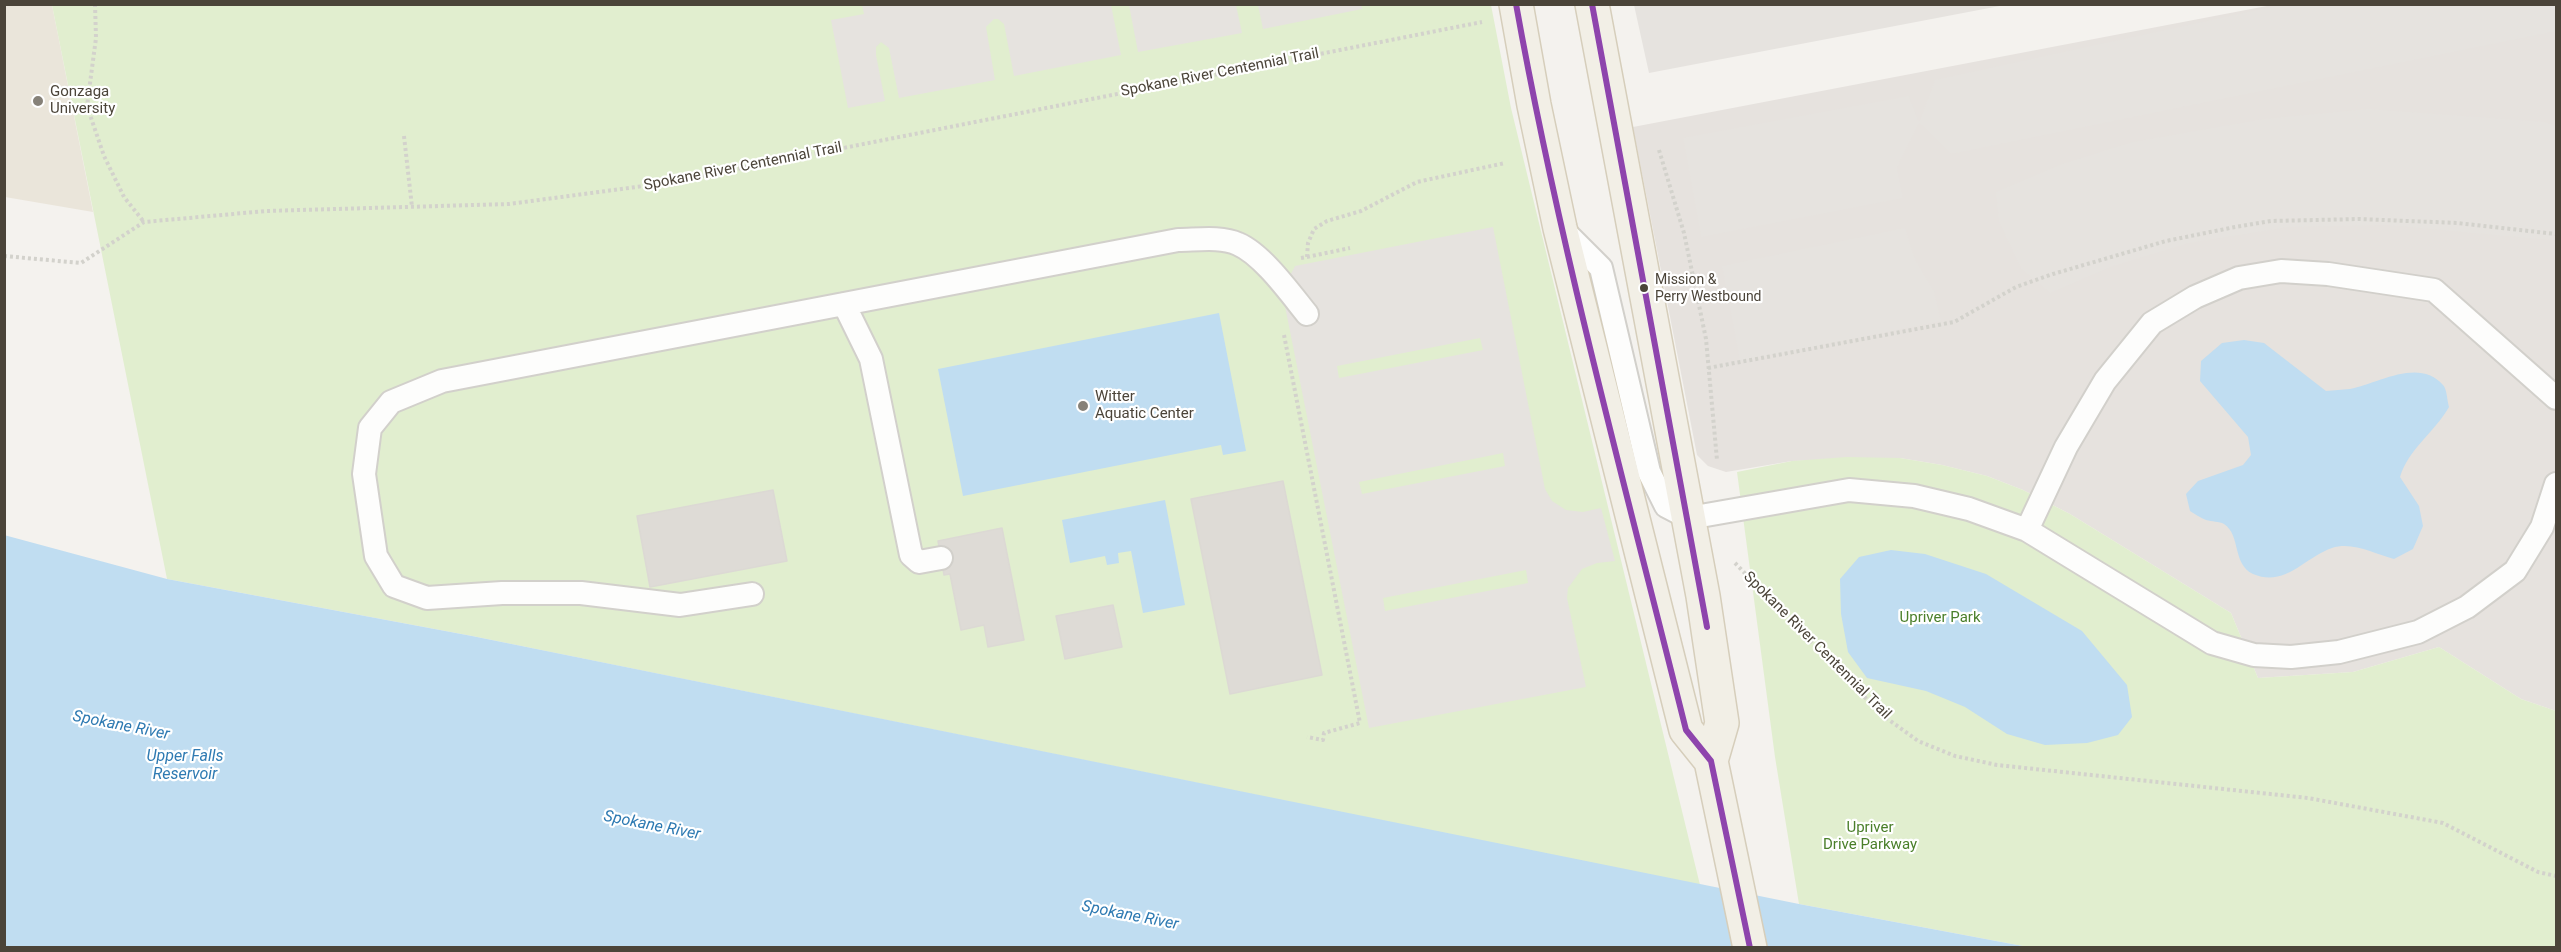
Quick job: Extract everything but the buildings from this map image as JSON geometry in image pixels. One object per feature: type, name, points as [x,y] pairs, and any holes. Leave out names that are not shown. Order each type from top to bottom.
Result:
[{"type":"main road","points":[[1516,4],[1534,105],[1560,228],[1686,730],[1712,768],[1750,948]]},
{"type":"main road","points":[[1592,4],[1689,518],[1722,723],[1712,768]]},
{"type":"lane","points":[[1560,228],[1601,268],[1649,472],[1666,506],[1689,518],[1849,490],[1914,496],[1969,509],[2027,530],[2212,643],[2254,655],[2291,657],[2339,652],[2418,632],[2467,607],[2515,571],[2542,527],[2556,484]]},
{"type":"lane","points":[[752,594],[680,605],[581,593],[502,593],[427,598],[394,586],[376,556],[364,474],[370,428],[391,402],[442,381],[1178,240],[1216,240],[1238,244],[1272,271],[1307,314]]},
{"type":"lane","points":[[2027,530],[2066,447],[2105,381],[2152,324],[2195,297],[2239,278],[2281,271],[2328,274],[2434,290],[2556,398]]},
{"type":"lane","points":[[844,304],[871,359],[911,555],[919,562],[941,558]]},
{"type":"path","points":[[95,4],[96,38],[87,106],[104,156],[124,197],[144,222]]},
{"type":"path","name":"Spokane River Centennial Trail","points":[[4,256],[81,263],[144,222],[266,211],[509,204],[666,183],[1484,21]]},
{"type":"path","points":[[404,136],[412,207]]},
{"type":"path","name":"Spokane River Centennial Trail","points":[[1656,142],[1684,233],[1706,339],[1729,557],[1770,596],[1881,714],[1918,741],[1954,756],[1997,765],[2308,798],[2443,823],[2538,872],[2556,876]]},
{"type":"path","points":[[1307,257],[1308,243],[1314,229],[1327,221],[1361,211],[1417,182],[1505,163]]},
{"type":"path","points":[[1708,368],[1954,322],[2016,287],[2053,274],[2166,241],[2235,226],[2271,221],[2360,219],[2457,223],[2556,234]]},
{"type":"path","points":[[1272,271],[1288,262],[1350,248]]},
{"type":"path","points":[[1284,333],[1360,723],[1328,730],[1324,733],[1323,740],[1307,737]]},
{"type":"shaded area","points":[[1361,4],[1362,9],[1263,29],[1258,5]]},
{"type":"shaded area","points":[[1634,4],[2005,5],[1649,73]]},
{"type":"shaded area","name":"Gonzaga University","points":[[4,5],[52,5],[93,212],[5,197]]},
{"type":"shaded area","points":[[862,5],[1111,5],[1121,55],[1014,76],[1004,24],[994,19],[986,27],[995,80],[899,98],[889,48],[881,42],[876,47],[876,55],[885,101],[848,108],[831,20],[864,14]]},
{"type":"shaded area","points":[[1129,5],[1236,5],[1242,33],[1138,52]]},
{"type":"shaded area","points":[[2272,5],[2556,5],[2556,711],[2521,699],[2439,647],[2353,672],[2258,678],[2231,613],[2070,514],[2023,490],[1987,476],[1900,458],[1792,461],[1726,472],[1708,466],[1697,455],[1633,127]]},
{"type":"shaded area","points":[[2281,5],[2556,5],[2556,31],[1951,154],[1919,123],[1897,168],[1903,198],[1701,237],[1683,138],[1909,96],[1919,122],[1935,80]]},
{"type":"shaded area","points":[[2368,109],[2545,122],[2556,126],[2556,231],[2550,240],[2387,225],[2288,227],[2189,243],[2110,267],[2050,293],[2021,269],[1999,222],[1996,192],[2062,164],[2133,142],[2264,119]]},
{"type":"shaded area","points":[[1493,227],[1545,489],[1552,501],[1566,510],[1583,512],[1601,508],[1615,561],[1597,563],[1582,569],[1568,588],[1567,598],[1586,687],[1369,728],[1282,291],[1295,266]],"holes":[[[1480,338],[1483,350],[1339,378],[1337,366]],[[1503,453],[1505,466],[1362,494],[1359,482]],[[1526,570],[1528,583],[1385,611],[1383,598]]]},
{"type":"shaded area","points":[[1905,228],[1915,259],[1934,291],[1941,321],[1740,361],[1722,266]]},
{"type":"green space","points":[[52,5],[1491,5],[1511,108],[1700,885],[472,636],[167,579]]},
{"type":"green space","name":"Upriver Park","points":[[1847,457],[1900,458],[1987,476],[2023,490],[2070,514],[2231,613],[2258,678],[2353,672],[2439,647],[2521,699],[2556,711],[2556,947],[2028,947],[1799,904],[1775,757],[1737,472],[1792,461]]},
{"type":"water","points":[[1219,313],[1246,451],[1223,455],[1221,445],[963,496],[938,369]]},
{"type":"water","points":[[2244,340],[2264,343],[2326,391],[2350,389],[2410,373],[2422,373],[2433,377],[2443,385],[2449,407],[2409,457],[2400,477],[2419,506],[2423,526],[2413,549],[2394,559],[2355,547],[2340,546],[2322,552],[2285,574],[2264,577],[2253,574],[2242,564],[2233,535],[2224,524],[2206,520],[2190,511],[2186,494],[2198,481],[2243,465],[2251,455],[2248,437],[2200,381],[2201,361],[2222,343]]},
{"type":"water","points":[[1165,500],[1185,605],[1143,613],[1131,551],[1118,553],[1119,563],[1107,565],[1105,556],[1070,563],[1062,520]]},
{"type":"water","name":"Upper Falls Reservoir","points":[[4,535],[167,579],[472,636],[1799,904],[2028,947],[5,947]]},
{"type":"water","points":[[1891,550],[1925,554],[1986,574],[2082,631],[2127,685],[2132,717],[2118,735],[2087,743],[2045,745],[2007,734],[1965,707],[1926,691],[1867,678],[1848,652],[1841,614],[1840,579],[1859,557]]},
{"type":"transit line","points":[[1516,4],[1533,96],[1595,368],[1686,730],[1711,761],[1750,948]]},
{"type":"transit line","points":[[1592,4],[1707,627]]},
{"type":"place","name":"Gonzaga University","points":[[38,101]]},
{"type":"place","name":"Mission & Perry Westbound","points":[[1644,288]]},
{"type":"place","name":"Witter Aquatic Center","points":[[1083,406]]},
{"type":"water label","name":"Spokane River","points":[[121,726]]},
{"type":"water label","name":"Spokane River","points":[[652,826]]},
{"type":"water label","name":"Spokane River","points":[[1130,916]]},
{"type":"park label","name":"Upriver Drive Parkway","points":[[1870,836]]}]
